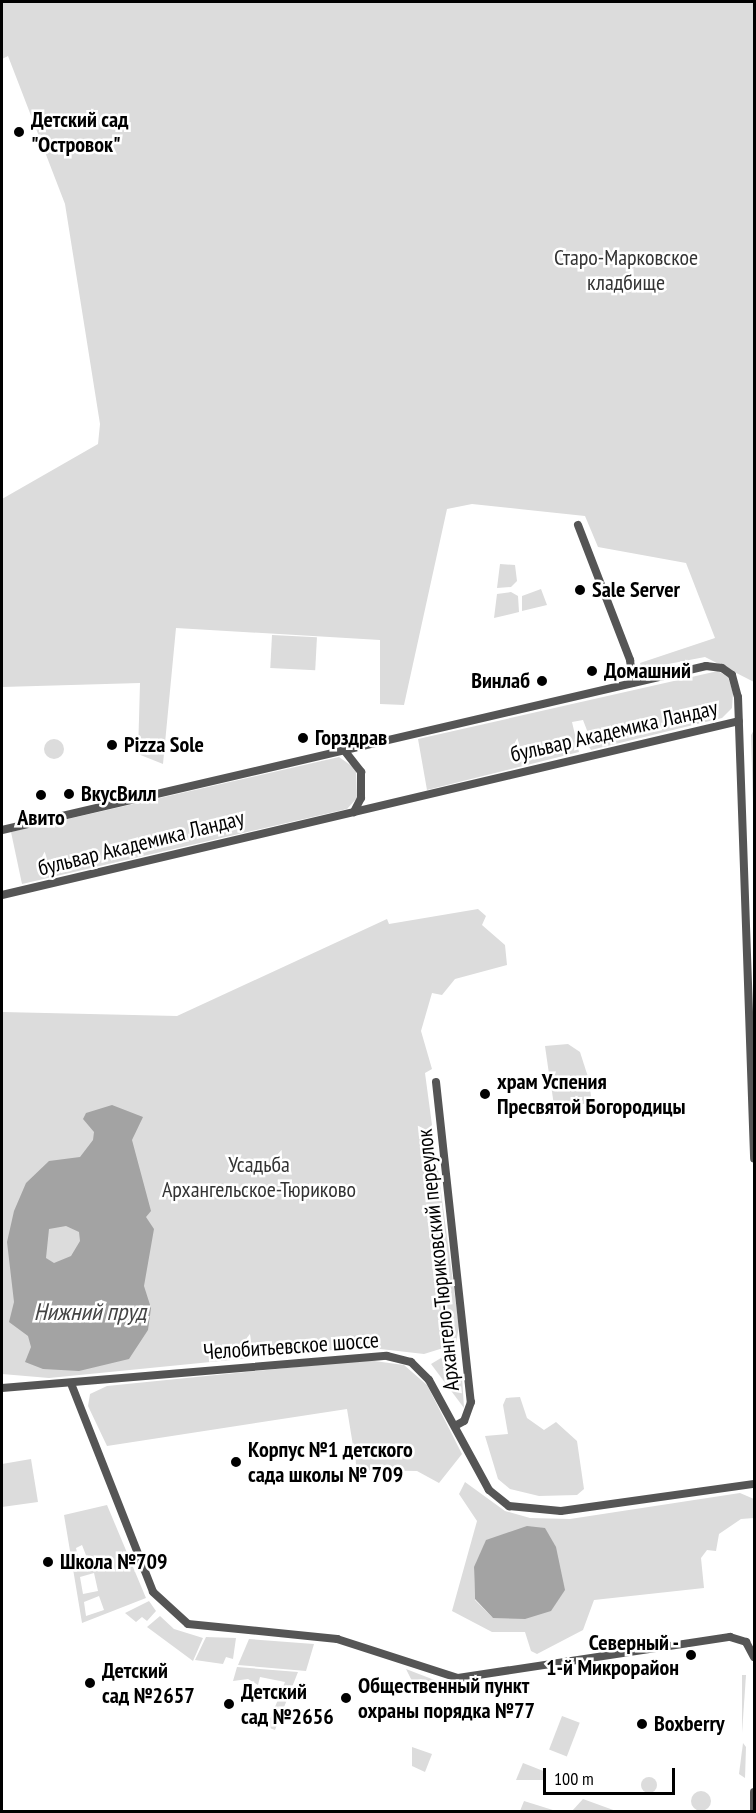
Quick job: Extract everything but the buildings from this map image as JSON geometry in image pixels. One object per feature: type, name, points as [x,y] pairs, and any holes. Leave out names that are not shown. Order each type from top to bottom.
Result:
[{"type":"street","points":[[578,525],[630,660],[633,683]]},
{"type":"street","name":"бульвар Академика Ландау","points":[[2,830],[706,666],[722,668],[736,686],[739,720],[2,895]]},
{"type":"street","points":[[739,720],[754,1159]]},
{"type":"street","points":[[344,750],[362,772],[361,798],[354,812]]},
{"type":"street","name":"Архангело-Тюриковский переулок","points":[[436,1083],[471,1402],[464,1421],[454,1426]]},
{"type":"street","name":"Челобитьевское шоссе","points":[[2,1388],[72,1386],[387,1356],[418,1368],[454,1426],[489,1490],[509,1506],[561,1510],[754,1484]]},
{"type":"street","points":[[72,1386],[153,1592],[188,1624],[337,1639],[443,1675],[470,1679],[730,1637],[746,1642],[754,1657]]},
{"type":"street","points":[[754,1792],[754,1812]]},
{"type":"green space","name":"Старо-Марковское кладбище","points":[[2,2],[754,2],[754,682],[705,657],[642,669],[640,663],[715,638],[686,563],[598,547],[585,516],[472,504],[447,509],[404,705],[380,704],[380,640],[176,628],[163,764],[138,754],[140,683],[2,687],[2,499],[98,444],[100,424],[65,204],[8,56],[2,59]]},
{"type":"green space","points":[[500,564],[515,565],[517,581],[511,587],[497,588]]},
{"type":"green space","points":[[541,589],[547,605],[522,611],[522,596]]},
{"type":"green space","points":[[511,592],[518,596],[519,612],[494,618],[497,594]]},
{"type":"green space","points":[[272,635],[317,637],[315,670],[270,668]]},
{"type":"green space","points":[[718,671],[728,677],[733,693],[732,708],[722,718],[591,750],[583,737],[588,733],[583,720],[572,722],[579,752],[427,790],[418,739]]},
{"type":"green space","points":[[754,730],[754,837],[751,735]]},
{"type":"green space","points":[[54,739],[61,742],[64,749],[61,756],[54,759],[47,756],[44,749],[47,742]]},
{"type":"green space","points":[[339,757],[356,769],[357,798],[347,809],[22,884],[11,832]]},
{"type":"green space","name":"Усадьба Архангельское-Тюриково","points":[[478,909],[486,916],[482,925],[505,945],[507,965],[455,979],[442,995],[432,993],[421,1031],[432,1069],[425,1073],[459,1326],[456,1344],[424,1354],[363,1347],[49,1378],[2,1374],[2,1012],[177,1016],[387,919],[389,924]]},
{"type":"green space","points":[[568,1044],[580,1052],[588,1077],[561,1081],[549,1074],[545,1046]]},
{"type":"green space","points":[[589,1082],[592,1103],[554,1108],[551,1087]]},
{"type":"green space","points":[[441,1358],[462,1376],[464,1408],[431,1364]]},
{"type":"green space","points":[[367,1360],[404,1365],[427,1385],[462,1454],[439,1483],[417,1471],[357,1470],[347,1409],[107,1446],[88,1406],[90,1394],[107,1386]]},
{"type":"green space","points":[[520,1397],[527,1418],[544,1430],[556,1422],[577,1441],[584,1489],[577,1495],[539,1496],[510,1489],[498,1479],[485,1436],[508,1434],[503,1405],[506,1398]]},
{"type":"green space","points":[[31,1459],[38,1502],[2,1507],[2,1464]]},
{"type":"green space","points":[[465,1482],[505,1511],[530,1518],[570,1519],[740,1493],[754,1499],[754,1518],[741,1519],[719,1534],[716,1551],[707,1550],[701,1558],[704,1588],[594,1600],[583,1630],[537,1654],[531,1651],[525,1632],[492,1632],[452,1611],[477,1521],[459,1494]],"holes":[[[474,1567],[493,1618],[475,1600]]]},
{"type":"green space","points":[[107,1505],[146,1598],[82,1623],[64,1515]],"holes":[[[82,1545],[91,1568],[81,1570],[76,1548]],[[94,1573],[98,1591],[83,1594],[80,1577]],[[99,1596],[104,1610],[86,1616],[84,1602]]]},
{"type":"green space","points":[[149,1601],[156,1611],[147,1621],[142,1617],[136,1622],[125,1613]]},
{"type":"green space","points":[[160,1616],[174,1629],[203,1638],[193,1661],[147,1627]]},
{"type":"green space","points":[[206,1637],[236,1638],[233,1659],[226,1657],[223,1664],[195,1660]]},
{"type":"green space","points":[[249,1639],[314,1644],[306,1671],[238,1665]]},
{"type":"green space","points":[[237,1667],[298,1672],[275,1730],[267,1727],[285,1682],[260,1677],[258,1685],[248,1679],[233,1681]]},
{"type":"green space","points":[[406,1669],[437,1681],[432,1692],[434,1685],[413,1683]]},
{"type":"green space","points":[[742,1675],[746,1675],[742,1733]]},
{"type":"green space","points":[[562,1716],[580,1723],[567,1756],[549,1750]]},
{"type":"green space","points":[[743,1743],[746,1747],[745,1778],[739,1774]]},
{"type":"green space","points":[[412,1747],[432,1754],[425,1772],[412,1766]]},
{"type":"green space","points":[[523,1763],[546,1772],[544,1780],[516,1780]]},
{"type":"green space","points":[[649,1777],[657,1785],[649,1793],[641,1785]]},
{"type":"green space","points":[[701,1791],[708,1794],[711,1801],[708,1808],[701,1811],[694,1808],[691,1801],[694,1794]]},
{"type":"green space","points":[[583,1799],[616,1811],[572,1811]]},
{"type":"green space","points":[[524,1801],[556,1811],[520,1811]]},
{"type":"water","name":"Нижний пруд","points":[[112,1105],[143,1117],[132,1140],[151,1211],[146,1217],[154,1229],[144,1286],[151,1308],[148,1330],[129,1359],[79,1371],[43,1369],[25,1362],[31,1347],[28,1336],[9,1322],[14,1302],[7,1242],[14,1211],[26,1183],[49,1161],[80,1157],[93,1140],[94,1132],[83,1119],[86,1113]],"holes":[[[66,1226],[79,1232],[80,1241],[71,1256],[54,1263],[46,1258],[49,1229]]]},
{"type":"water","points":[[527,1526],[545,1528],[556,1547],[565,1590],[551,1611],[525,1619],[493,1618],[475,1599],[474,1567],[486,1540]]},
{"type":"place","name":"Детский сад \"Островок\"","points":[[19,132]]},
{"type":"place","name":"Sale Server","points":[[580,590]]},
{"type":"place","name":"Домашний","points":[[592,671]]},
{"type":"place","name":"Винлаб","points":[[542,681]]},
{"type":"place","name":"Горздрав","points":[[303,738]]},
{"type":"place","name":"Pizza Sole","points":[[112,745]]},
{"type":"place","name":"ВкусВилл","points":[[69,794]]},
{"type":"place","name":"Авито","points":[[41,795]]},
{"type":"place","name":"храм Успения Пресвятой Богородицы","points":[[485,1094]]},
{"type":"place","name":"Корпус №1 детского сада школы № 709","points":[[236,1462]]},
{"type":"place","name":"Школа №709","points":[[48,1562]]},
{"type":"place","name":"Северный - 1-й Микрорайон","points":[[691,1655]]},
{"type":"place","name":"Детский сад №2657","points":[[90,1683]]},
{"type":"place","name":"Общественный пункт охраны порядка №77","points":[[346,1698]]},
{"type":"place","name":"Детский сад №2656","points":[[229,1704]]},
{"type":"place","name":"Boxberry","points":[[642,1724]]}]
